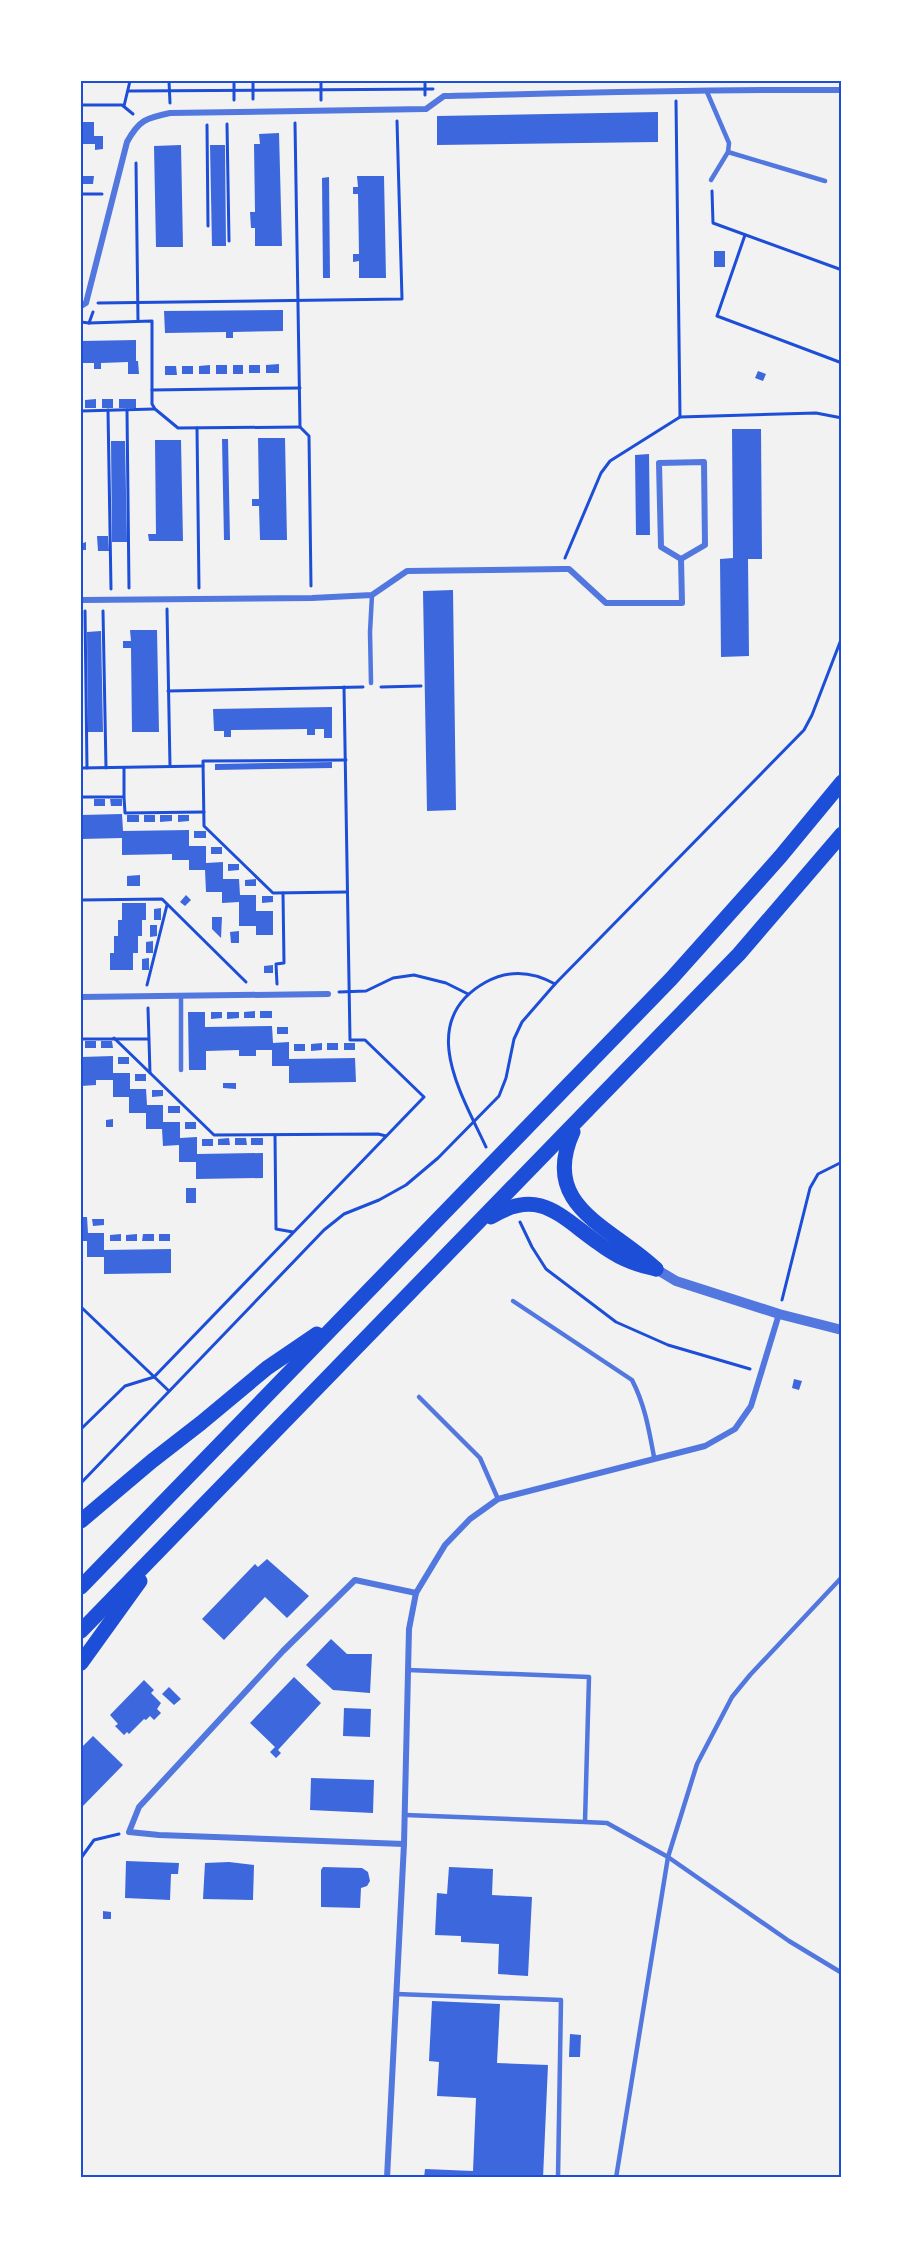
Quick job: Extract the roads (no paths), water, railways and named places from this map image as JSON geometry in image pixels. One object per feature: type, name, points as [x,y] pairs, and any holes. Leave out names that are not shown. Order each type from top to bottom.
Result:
[{"type":"main road","points":[[81,1587],[671,979],[780,857],[842,782]]},
{"type":"main road","points":[[81,1631],[739,954],[842,834]]},
{"type":"main road","points":[[578,1120],[565,1149],[563,1172],[567,1190],[579,1207],[638,1252],[656,1269]]},
{"type":"main road","points":[[474,1228],[505,1208],[541,1204],[561,1214],[597,1242],[632,1264],[656,1269]]},
{"type":"main road","points":[[81,1521],[267,1368],[344,1315]]},
{"type":"main road","points":[[81,1663],[110,1626],[162,1548]]},
{"type":"street","points":[[759,81],[759,89]]},
{"type":"street","points":[[81,306],[86,303],[127,142],[136,126],[150,117],[170,113],[426,109],[444,96],[707,92],[759,89],[842,90]]},
{"type":"street","points":[[704,462],[705,546],[681,559],[662,547],[659,463],[704,462]]},
{"type":"street","points":[[83,600],[312,598],[372,595],[407,571],[569,569],[606,603],[682,603],[681,559]]},
{"type":"street","points":[[81,998],[328,994]]},
{"type":"street","points":[[656,1269],[676,1281],[779,1314],[842,1330]]},
{"type":"street","points":[[387,2178],[404,1844],[409,1629],[416,1593],[445,1545],[470,1519],[498,1499],[654,1457],[705,1446],[735,1429],[751,1406],[779,1314]]},
{"type":"street","points":[[404,1844],[129,1832],[139,1807],[283,1652],[355,1581],[416,1593]]},
{"type":"lane","points":[[707,92],[729,143],[728,152],[711,180]]},
{"type":"lane","points":[[728,152],[825,181]]},
{"type":"lane","points":[[371,683],[372,595]]},
{"type":"lane","points":[[181,996],[181,1070]]},
{"type":"lane","points":[[513,1301],[632,1380],[648,1421],[654,1457]]},
{"type":"lane","points":[[419,1397],[480,1458],[498,1499]]},
{"type":"lane","points":[[616,2178],[668,1857],[697,1764],[732,1697],[842,1577]]},
{"type":"lane","points":[[408,1670],[589,1677],[585,1822]]},
{"type":"lane","points":[[405,1815],[608,1823],[668,1857],[789,1941],[842,1973]]},
{"type":"lane","points":[[396,1994],[561,2000],[558,2178]]}]
